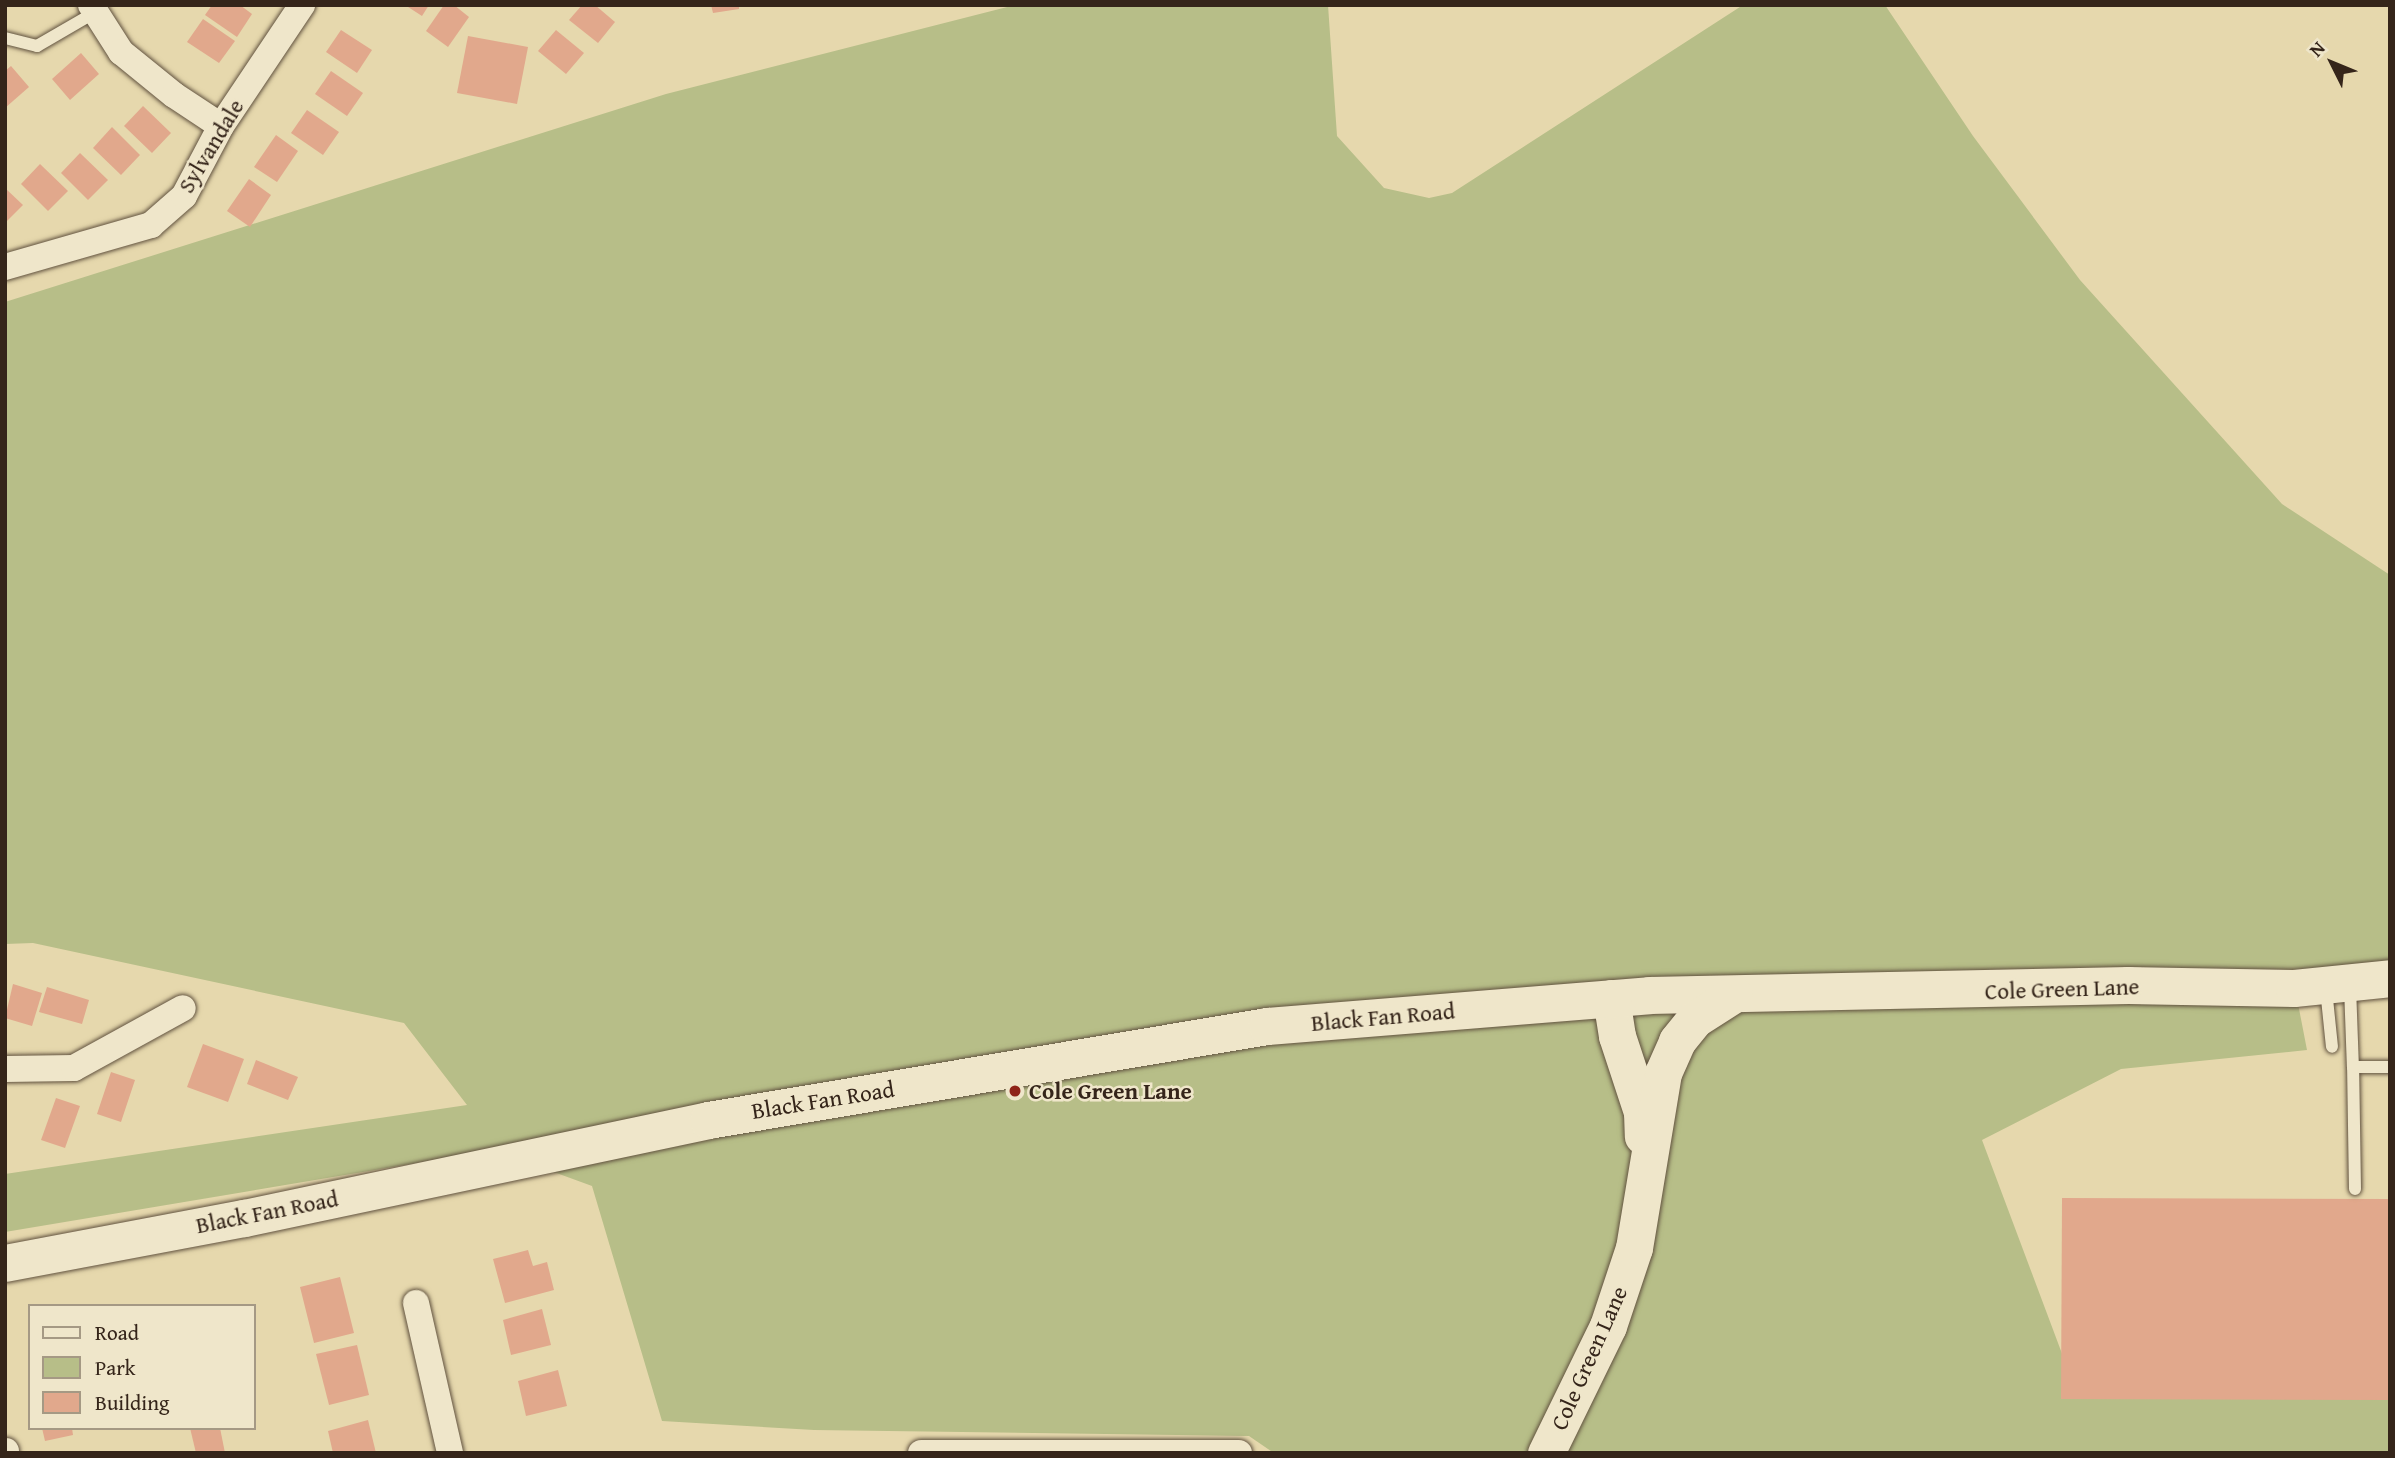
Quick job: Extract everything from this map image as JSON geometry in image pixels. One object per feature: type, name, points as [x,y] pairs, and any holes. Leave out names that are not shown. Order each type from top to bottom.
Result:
[{"type":"main road","name":"Cole Green Lane","points":[[1649,995],[2338,983],[2390,978]]},
{"type":"main road","name":"Cole Green Lane","points":[[1546,1453],[1608,1325],[1634,1248],[1663,1073],[1677,1041],[1695,1019],[1734,994]]},
{"type":"main road","name":"Black Fan Road","points":[[5,1263],[708,1119],[1267,1026],[1649,995]]},
{"type":"main road","name":"Cole Green Lane","points":[[1611,998],[1617,1036],[1642,1112],[1645,1180]]},
{"type":"street","name":"Sylvandale","points":[[5,267],[151,225],[184,196],[221,126],[302,5]]},
{"type":"street","points":[[92,9],[121,51],[221,126]]},
{"type":"street","points":[[5,1069],[74,1068],[183,1008]]},
{"type":"street","points":[[416,1303],[450,1453]]},
{"type":"street","points":[[921,1453],[1239,1453]]},
{"type":"lane","points":[[5,38],[37,46],[92,9]]},
{"type":"lane","points":[[2332,1047],[2338,983]]},
{"type":"lane","points":[[2338,983],[2353,1067],[2355,1189]]},
{"type":"lane","points":[[2353,1067],[2390,1067]]},
{"type":"green space","points":[[1015,5],[1328,5],[1337,136],[1384,188],[1429,198],[1452,193],[1743,5],[1885,5],[1973,136],[2080,280],[2282,504],[2390,575],[2390,977],[2295,988],[2307,1050],[2121,1069],[1982,1140],[2076,1391],[2390,1387],[2390,1453],[1274,1453],[1249,1436],[814,1430],[662,1421],[592,1186],[494,1150],[5,1232],[5,1174],[467,1105],[404,1023],[33,943],[5,944],[5,302],[666,94]]},
{"type":"building","points":[[212,5],[240,5],[252,14],[237,37],[205,15]]},
{"type":"building","points":[[405,5],[429,5],[422,16]]},
{"type":"building","points":[[444,5],[454,5],[469,17],[448,47],[426,31]]},
{"type":"building","points":[[582,5],[595,5],[615,22],[598,43],[569,20]]},
{"type":"building","points":[[711,5],[739,5],[739,9],[713,13]]},
{"type":"building","points":[[203,19],[235,41],[219,63],[187,42]]},
{"type":"building","points":[[341,30],[372,50],[357,73],[326,52]]},
{"type":"building","points":[[556,30],[584,53],[566,74],[538,51]]},
{"type":"building","points":[[468,36],[528,47],[517,104],[457,93]]},
{"type":"building","points":[[81,53],[99,74],[70,100],[52,79]]},
{"type":"building","points":[[11,66],[29,87],[5,108],[5,71]]},
{"type":"building","points":[[331,71],[363,93],[347,116],[315,94]]},
{"type":"building","points":[[143,106],[171,133],[152,153],[124,126]]},
{"type":"building","points":[[307,110],[339,132],[323,155],[291,133]]},
{"type":"building","points":[[112,127],[140,155],[121,175],[93,148]]},
{"type":"building","points":[[276,135],[298,151],[277,182],[254,167]]},
{"type":"building","points":[[80,153],[108,180],[88,200],[61,173]]},
{"type":"building","points":[[40,164],[68,191],[48,211],[21,184]]},
{"type":"building","points":[[249,179],[271,195],[250,227],[227,211]]},
{"type":"building","points":[[5,188],[23,205],[5,223]]},
{"type":"building","points":[[13,984],[42,993],[32,1026],[5,1018]]},
{"type":"building","points":[[47,987],[89,1000],[82,1024],[39,1012]]},
{"type":"building","points":[[203,1044],[244,1059],[228,1102],[187,1087]]},
{"type":"building","points":[[256,1060],[298,1077],[288,1100],[247,1084]]},
{"type":"building","points":[[111,1072],[135,1080],[121,1122],[97,1114]]},
{"type":"building","points":[[56,1098],[80,1106],[65,1148],[41,1140]]},
{"type":"building","points":[[2062,1198],[2390,1199],[2390,1400],[2061,1399]]},
{"type":"building","points":[[528,1250],[533,1266],[547,1262],[554,1290],[505,1303],[493,1259]]},
{"type":"building","points":[[340,1277],[354,1333],[314,1343],[300,1287]]},
{"type":"building","points":[[542,1309],[551,1345],[511,1355],[503,1320]]},
{"type":"building","points":[[357,1345],[369,1395],[329,1405],[316,1354]]},
{"type":"building","points":[[558,1370],[567,1406],[526,1416],[518,1381]]},
{"type":"building","points":[[368,1420],[376,1453],[333,1453],[328,1431]]},
{"type":"building","points":[[42,1430],[72,1430],[73,1435],[45,1441]]},
{"type":"building","points":[[190,1430],[220,1430],[225,1453],[196,1453]]},
{"type":"place","name":"Cole Green Lane","points":[[1015,1091]]}]
